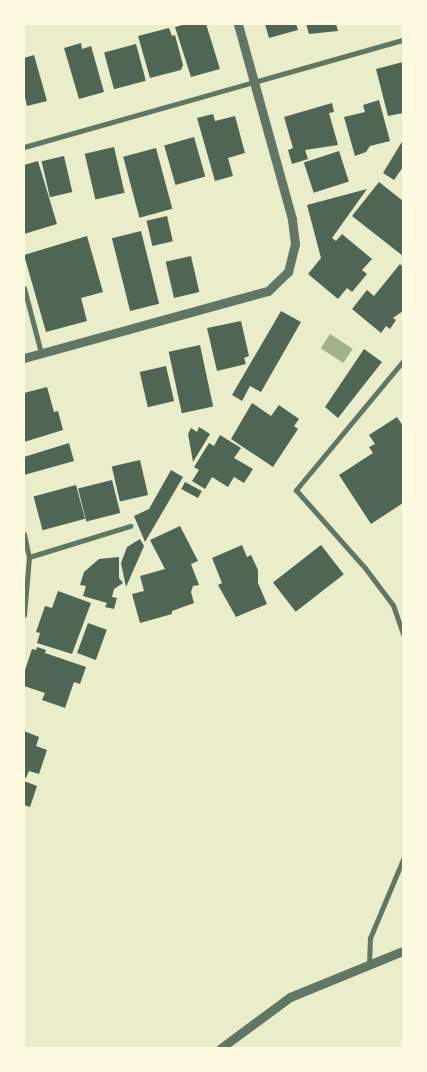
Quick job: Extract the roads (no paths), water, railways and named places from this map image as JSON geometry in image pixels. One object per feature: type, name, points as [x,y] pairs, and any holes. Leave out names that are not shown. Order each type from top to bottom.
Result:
[{"type":"street","points":[[24,358],[268,291],[288,272],[294,256],[292,219],[238,24]]},
{"type":"street","points":[[24,147],[403,40]]},
{"type":"street","points":[[24,288],[41,353]]},
{"type":"street","points":[[403,361],[296,490],[371,575],[393,605],[403,634]]},
{"type":"street","points":[[29,557],[130,526]]},
{"type":"street","points":[[24,534],[29,557],[24,614]]},
{"type":"street","points":[[369,965],[370,938],[403,859]]},
{"type":"street","points":[[221,1048],[290,997],[403,951]]}]
